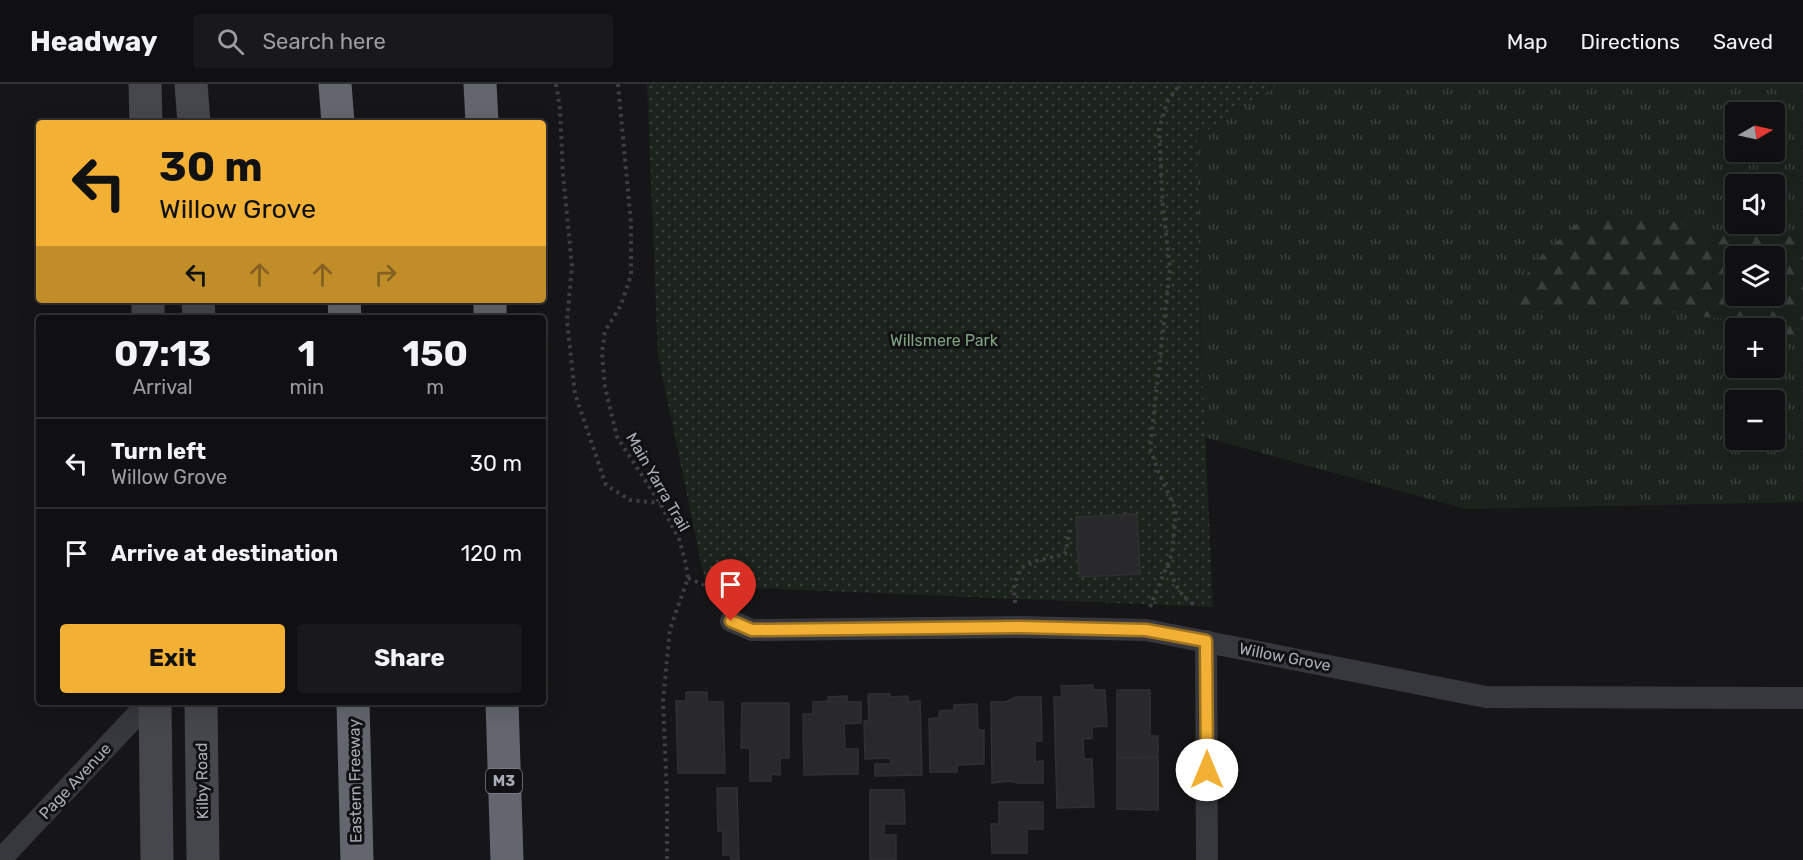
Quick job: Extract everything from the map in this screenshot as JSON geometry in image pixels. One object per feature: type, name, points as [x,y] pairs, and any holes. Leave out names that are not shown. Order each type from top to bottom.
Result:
[{"type":"highway","points":[[335,84],[338,120]]},
{"type":"highway","points":[[480,84],[482,120]]},
{"type":"highway","name":"Eastern Freeway","points":[[353,705],[357,860]]},
{"type":"highway","name":"M3","points":[[502,705],[507,860]]},
{"type":"street","points":[[145,84],[146,120]]},
{"type":"street","points":[[191,84],[194,120]]},
{"type":"street","name":"Willow Grove","points":[[731,621],[752,630],[1020,627],[1146,630],[1486,698],[1803,698]]},
{"type":"street","points":[[1206,641],[1207,860]]},
{"type":"street","name":"Page Avenue","points":[[0,860],[146,705]]},
{"type":"street","points":[[155,705],[157,860]]},
{"type":"street","name":"Kilby Road","points":[[201,705],[203,860]]},
{"type":"path","points":[[556,84],[572,266],[567,321],[575,394],[606,485],[630,500],[660,503]]},
{"type":"path","name":"Main Yarra Trail","points":[[618,84],[631,223],[631,275],[621,305],[605,332],[602,353],[605,387],[616,437],[660,503],[679,539],[688,578]]},
{"type":"path","points":[[1146,630],[1147,613],[1172,554],[1176,510],[1150,448],[1170,268],[1163,208],[1160,130],[1167,102],[1180,84]]},
{"type":"path","points":[[1020,627],[1014,584],[1021,568],[1036,561],[1065,554],[1070,530]]},
{"type":"path","points":[[1167,565],[1180,592],[1188,602],[1197,606]]},
{"type":"path","points":[[667,860],[663,701],[670,629],[688,578],[704,585],[718,600],[731,621]]},
{"type":"green space","name":"Willsmere Park","points":[[647,84],[1279,84],[1197,137],[1201,343],[1213,607],[706,586],[658,355]]},
{"type":"green space","points":[[1279,84],[1803,84],[1803,502],[1466,509],[1204,437],[1196,138]]},
{"type":"green space","points":[[1646,214],[1708,232],[1803,234],[1803,340],[1785,335],[1785,318],[1725,319],[1642,308],[1517,313],[1513,292],[1542,255],[1583,218]]},
{"type":"building","points":[[1137,514],[1140,574],[1079,577],[1076,517]]},
{"type":"building","points":[[1093,685],[1093,690],[1105,690],[1107,726],[1092,727],[1092,738],[1083,739],[1084,759],[1092,759],[1094,807],[1057,808],[1054,697],[1062,697],[1061,686]]},
{"type":"building","points":[[1117,690],[1150,690],[1150,736],[1158,736],[1158,757],[1117,758]]},
{"type":"building","points":[[686,692],[707,692],[707,702],[723,702],[725,773],[678,773],[676,701],[686,701]]},
{"type":"building","points":[[868,694],[890,694],[890,697],[908,696],[908,702],[920,701],[922,775],[875,776],[875,764],[891,764],[890,758],[865,759],[864,721],[869,720]]},
{"type":"building","points":[[847,696],[847,702],[861,702],[861,723],[844,724],[845,749],[858,749],[858,774],[804,775],[803,714],[813,714],[813,702],[829,701],[828,697]]},
{"type":"building","points":[[1016,697],[1041,697],[1042,741],[1035,741],[1035,762],[1043,761],[1043,783],[1011,781],[992,783],[991,702],[1005,702]]},
{"type":"building","points":[[742,703],[789,703],[789,758],[780,758],[780,775],[771,774],[771,781],[750,781],[750,748],[741,748]]},
{"type":"building","points":[[977,704],[978,730],[984,730],[984,764],[957,765],[957,772],[930,772],[929,719],[939,718],[939,711],[954,710],[954,705]]},
{"type":"building","points":[[1158,757],[1158,810],[1117,809],[1117,758]]},
{"type":"building","points":[[717,788],[737,788],[739,860],[731,860],[730,855],[723,855],[723,831],[718,831]]},
{"type":"building","points":[[870,790],[904,790],[905,824],[884,824],[884,835],[896,835],[896,860],[870,860]]},
{"type":"building","points":[[999,802],[1043,802],[1043,829],[1027,829],[1027,853],[992,853],[991,824],[999,824]]},
{"type":"route","points":[[731,621],[752,630],[1020,627],[1146,630],[1206,641],[1207,770]]}]
